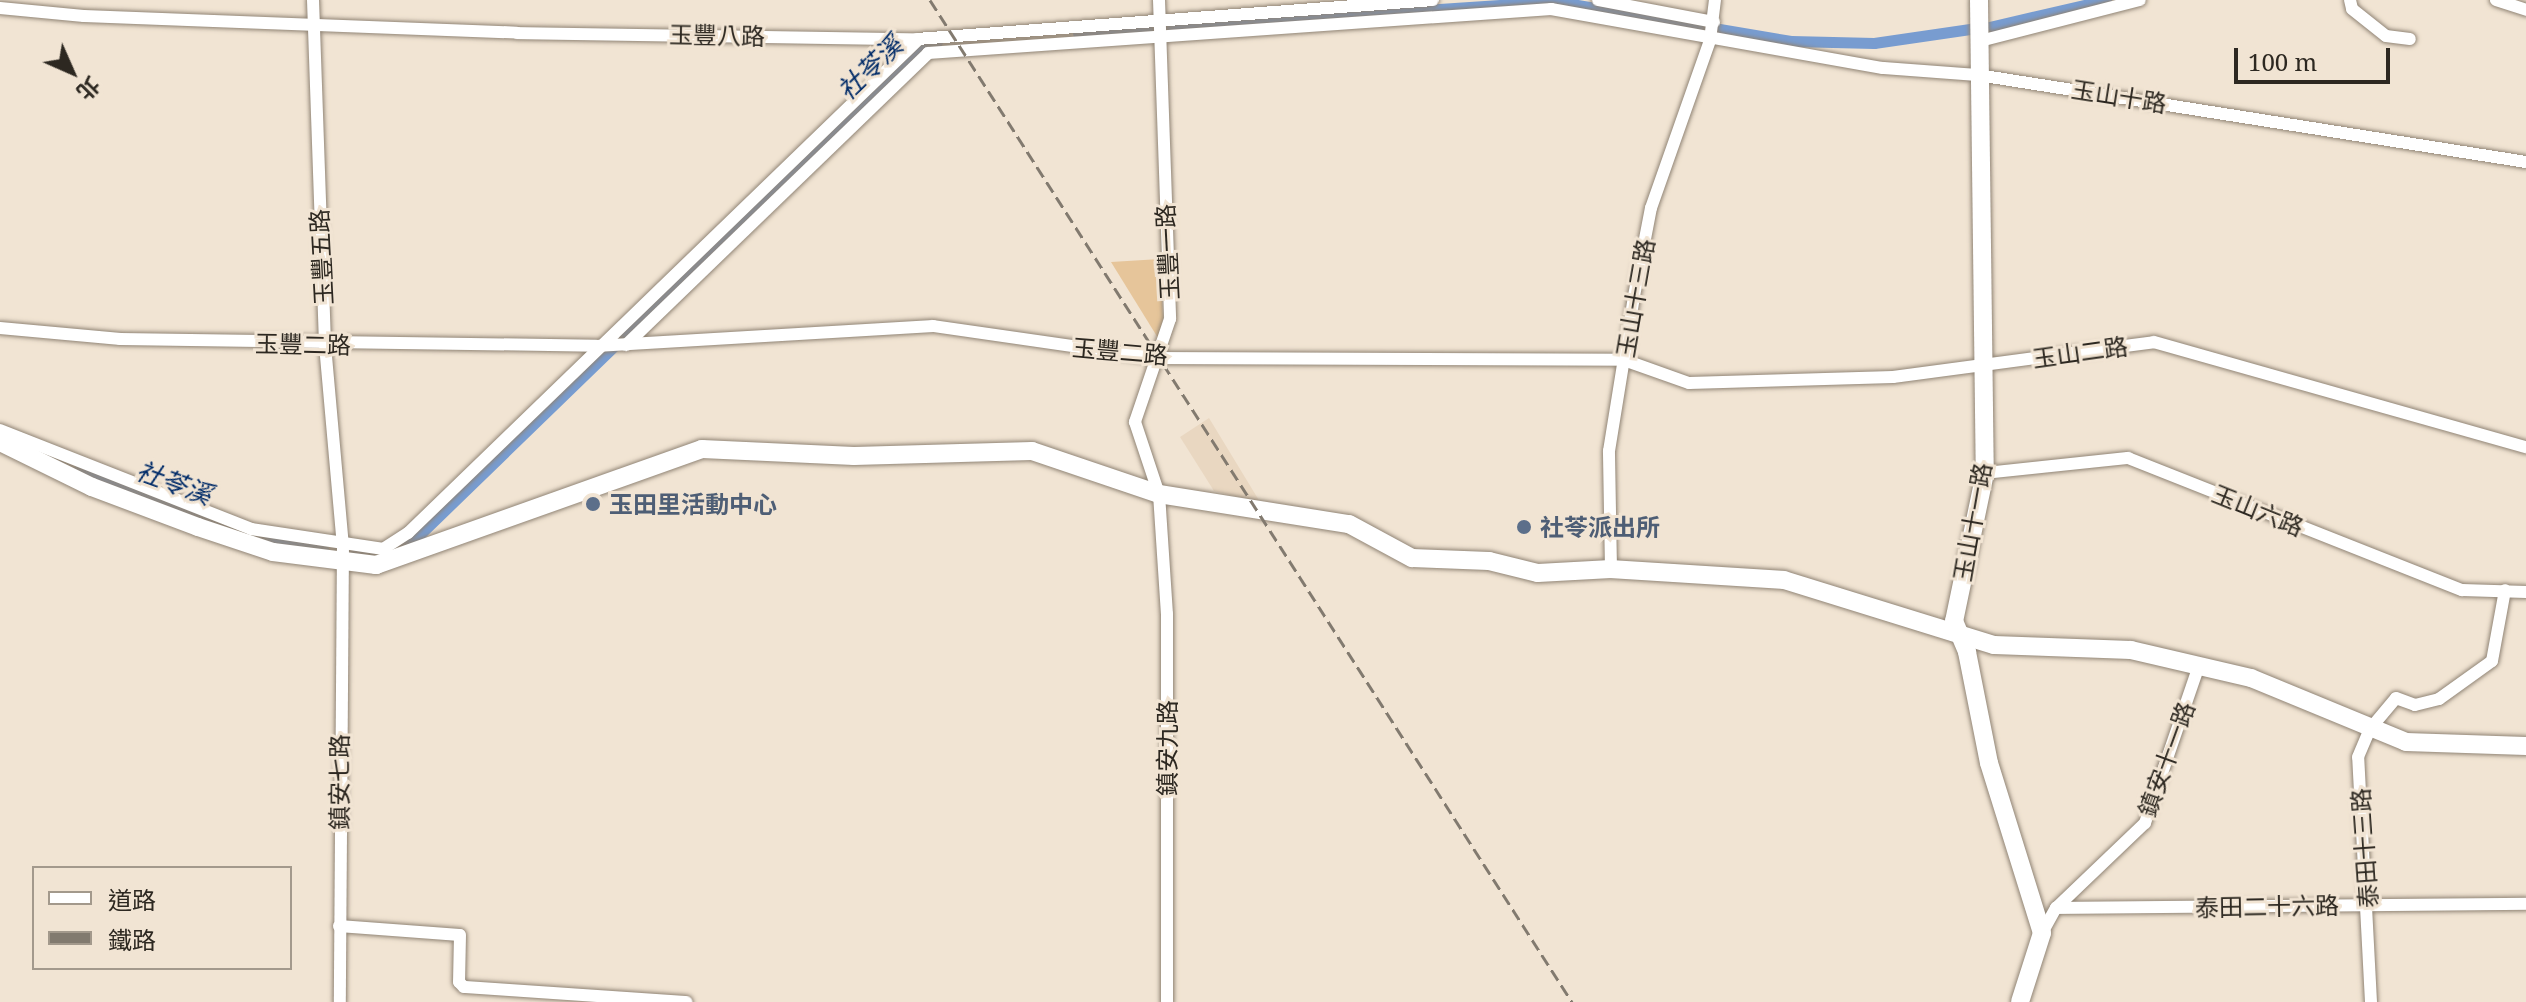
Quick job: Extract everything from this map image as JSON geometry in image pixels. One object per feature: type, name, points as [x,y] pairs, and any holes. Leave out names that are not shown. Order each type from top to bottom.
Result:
[{"type":"street","name":"玉豐五路","points":[[313,0],[325,345],[342,554]]},
{"type":"street","name":"玉豐一路","points":[[1159,0],[1170,319],[1135,422],[1159,494]]},
{"type":"street","name":"玉豐八路","points":[[0,8],[314,26],[922,46],[1160,29],[1433,0]]},
{"type":"street","points":[[1598,0],[1712,31]]},
{"type":"street","name":"玉山十三路","points":[[1611,569],[1609,451],[1651,208],[1712,31],[1715,0]]},
{"type":"street","name":"玉山十一路","points":[[1979,0],[1981,365],[1985,473],[1954,621],[1957,635],[1967,652],[1989,763],[2042,933]]},
{"type":"street","points":[[1980,41],[2140,0]]},
{"type":"street","points":[[2350,0],[2352,9],[2386,36],[2410,39]]},
{"type":"street","points":[[2496,0],[2526,10]]},
{"type":"street","points":[[1160,29],[1551,9],[1712,31]]},
{"type":"street","name":"玉山十路","points":[[1712,31],[1883,68],[1978,75],[2526,162]]},
{"type":"street","points":[[0,442],[92,487],[273,552],[342,554],[383,549],[408,533],[612,346],[922,46]]},
{"type":"street","points":[[612,346],[922,46]]},
{"type":"street","name":"玉豐二路","points":[[0,328],[120,339],[325,345],[612,346],[933,326],[1155,358],[1624,360]]},
{"type":"street","name":"玉山二路","points":[[1624,360],[1689,383],[1893,377],[2154,342],[2526,447]]},
{"type":"street","points":[[0,430],[251,529],[376,565],[408,558],[702,449],[854,456],[1032,451],[1159,494],[1349,524],[1412,558],[1489,561],[1538,573],[1611,569],[1784,580],[1957,635],[2027,650],[2131,650],[2199,665],[2284,688],[2370,729],[2406,742],[2526,746]]},
{"type":"street","name":"玉山六路","points":[[1985,473],[2128,458],[2462,590],[2526,592]]},
{"type":"street","name":"鎮安九路","points":[[1159,494],[1167,614],[1167,1002]]},
{"type":"street","name":"鎮安七路","points":[[340,1002],[342,554]]},
{"type":"street","name":"泰田十三路","points":[[2371,1002],[2369,903],[2358,821],[2358,757],[2370,729],[2396,698],[2415,705],[2439,699],[2492,661],[2505,590]]},
{"type":"street","name":"鎮安十一路","points":[[2020,1002],[2042,933],[2056,908],[2145,823],[2199,665]]},
{"type":"street","name":"泰田二十六路","points":[[2056,908],[2526,904]]},
{"type":"street","points":[[339,926],[460,935],[459,982],[464,987],[686,1002]]},
{"type":"shaded area","points":[[1160,259],[1163,319],[1158,338],[1111,262]]},
{"type":"shaded area","points":[[1209,418],[1260,502],[1214,491],[1180,437]]},
{"type":"waterway","name":"社苓溪","points":[[1989,27],[2106,0]]},
{"type":"waterway","name":"社苓溪","points":[[1078,33],[1554,1],[1791,41],[1874,43],[1970,29]]},
{"type":"waterway","name":"社苓溪","points":[[355,554],[392,553],[412,542],[927,43],[937,42]]},
{"type":"waterway","name":"社苓溪","points":[[77,471],[270,542],[323,550]]},
{"type":"railway","points":[[930,0],[1572,1002]]},
{"type":"place","name":"玉田里活動中心","points":[[593,504]]},
{"type":"place","name":"社苓派出所","points":[[1524,527]]}]
